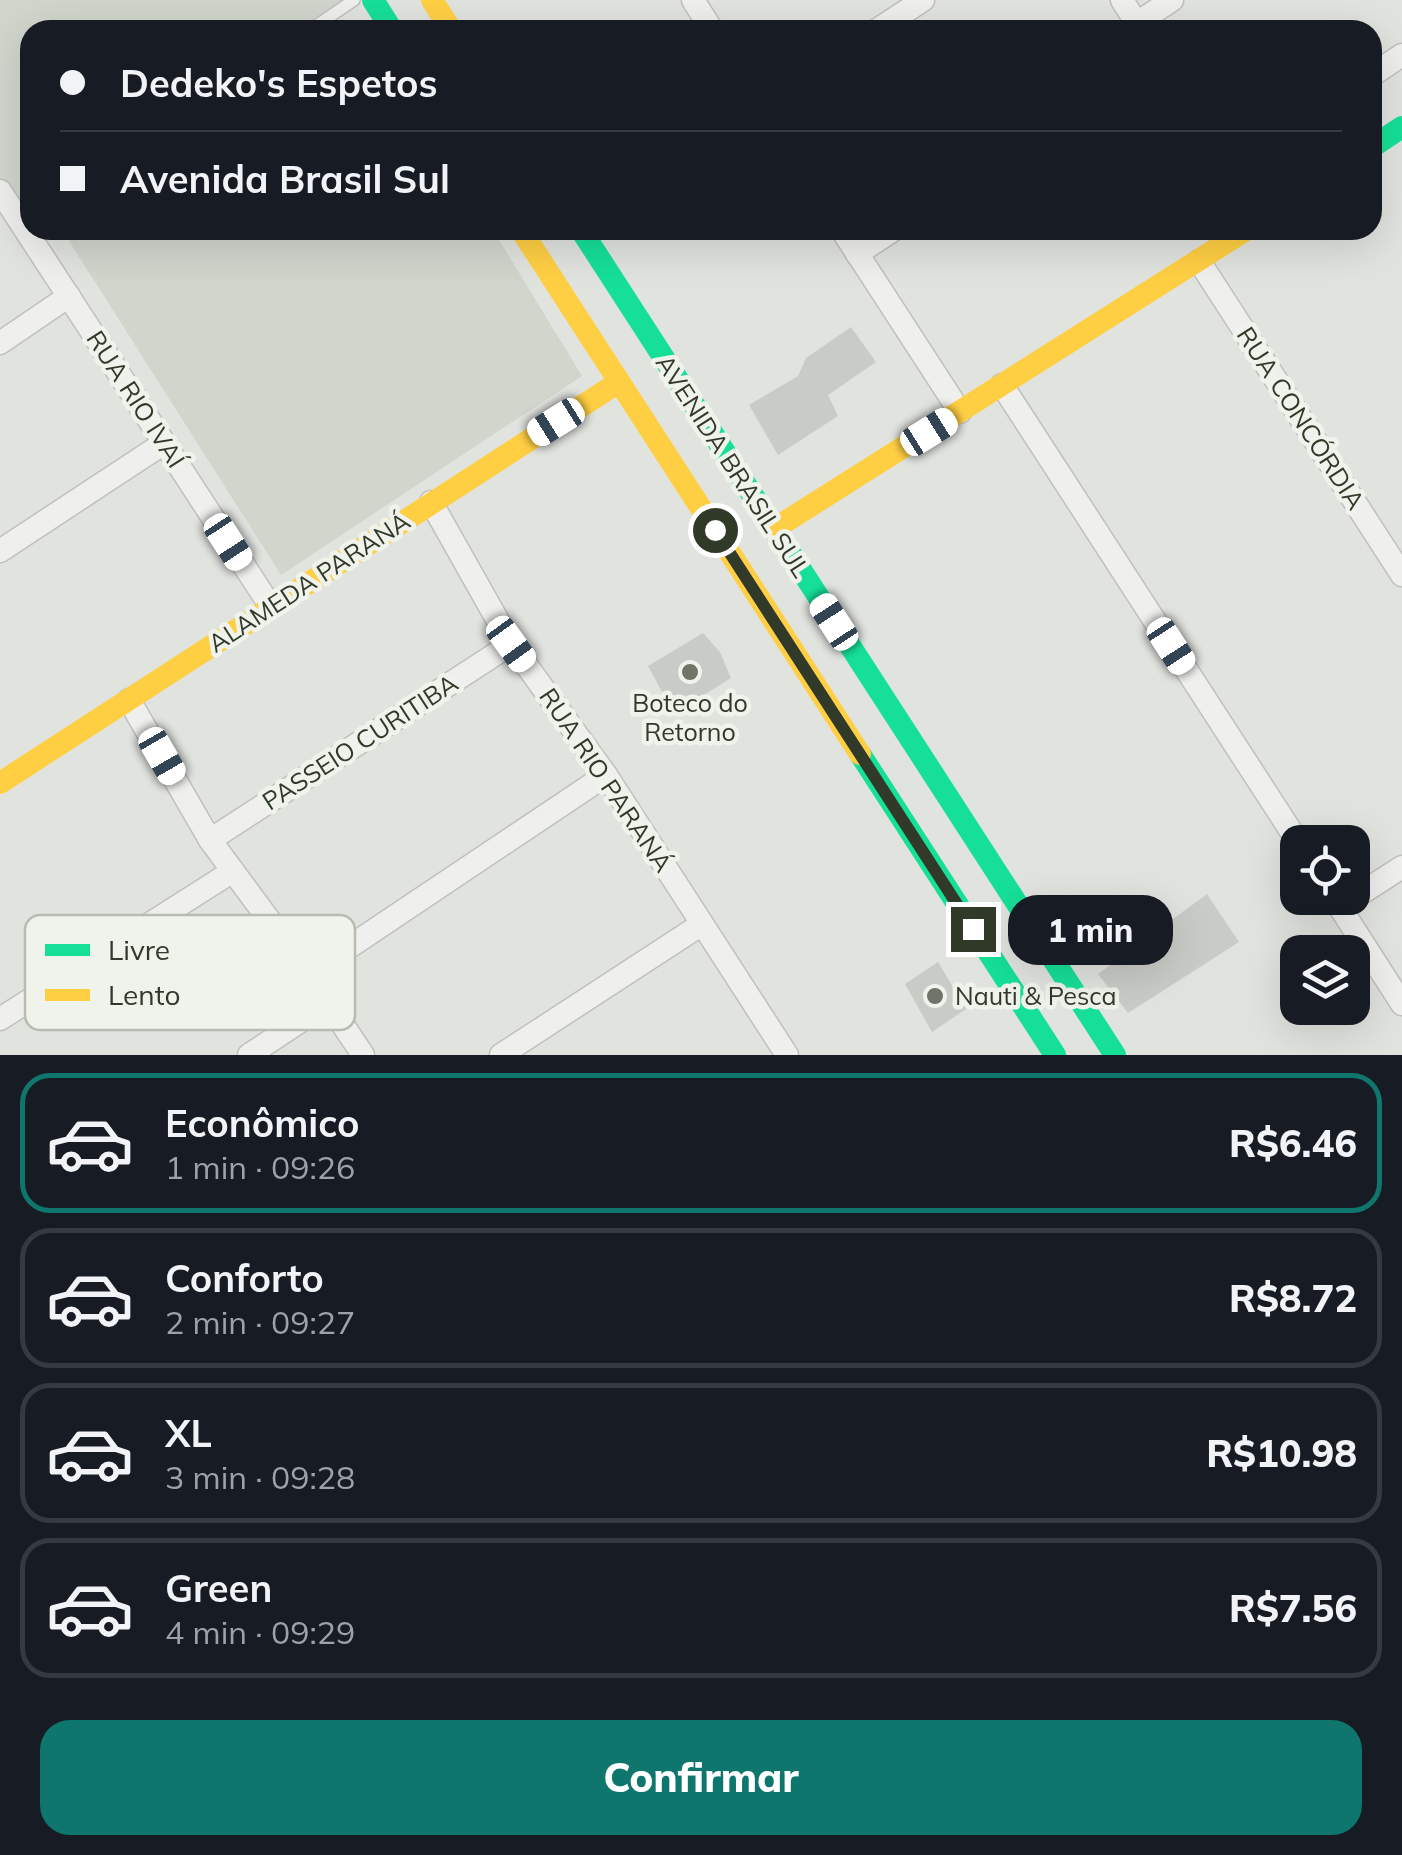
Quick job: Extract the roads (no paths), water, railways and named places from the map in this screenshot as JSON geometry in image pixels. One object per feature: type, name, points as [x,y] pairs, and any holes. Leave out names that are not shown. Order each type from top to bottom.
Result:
[{"type":"main road","name":"AVENIDA BRASIL SUL","points":[[527,240],[1055,1055]]},
{"type":"main road","name":"AVENIDA BRASIL SUL","points":[[587,240],[1115,1055]]},
{"type":"main road","points":[[774,530],[1230,240]]},
{"type":"main road","name":"ALAMEDA PARANÁ","points":[[0,782],[618,382]]},
{"type":"main road","points":[[748,583],[768,588],[786,582],[794,561]]},
{"type":"street","points":[[893,20],[923,0]]},
{"type":"street","points":[[1148,20],[1172,0]]},
{"type":"street","name":"RUA RIO IVAÍ","points":[[0,192],[20,222]]},
{"type":"street","name":"RUA RIO IVAÍ","points":[[32,240],[271,607]]},
{"type":"street","points":[[848,240],[960,412]]},
{"type":"street","points":[[857,254],[877,240]]},
{"type":"street","name":"RUA CONCÓRDIA","points":[[1199,260],[1402,575]]},
{"type":"street","points":[[0,343],[69,296]]},
{"type":"street","points":[[1002,386],[1287,825]]},
{"type":"street","points":[[0,551],[164,444]]},
{"type":"street","name":"RUA RIO PARANÁ","points":[[430,502],[511,644],[606,776],[787,1055]]},
{"type":"street","name":"PASSEIO CURITIBA","points":[[210,840],[511,644]]},
{"type":"street","points":[[129,700],[210,840],[265,915]]},
{"type":"street","points":[[355,943],[606,776]]},
{"type":"street","points":[[1370,884],[1402,867]]},
{"type":"street","points":[[163,915],[233,871]]},
{"type":"street","points":[[1345,915],[1402,1004]]},
{"type":"street","points":[[502,1055],[702,924]]},
{"type":"street","points":[[0,1018],[25,1002]]},
{"type":"street","points":[[250,1055],[288,1030]]},
{"type":"street","points":[[346,1030],[363,1055]]},
{"type":"lane","points":[[325,20],[354,0]]},
{"type":"place","name":"Boteco do Retorno","points":[[690,672]]},
{"type":"place","name":"Nauti & Pesca","points":[[935,996]]}]
